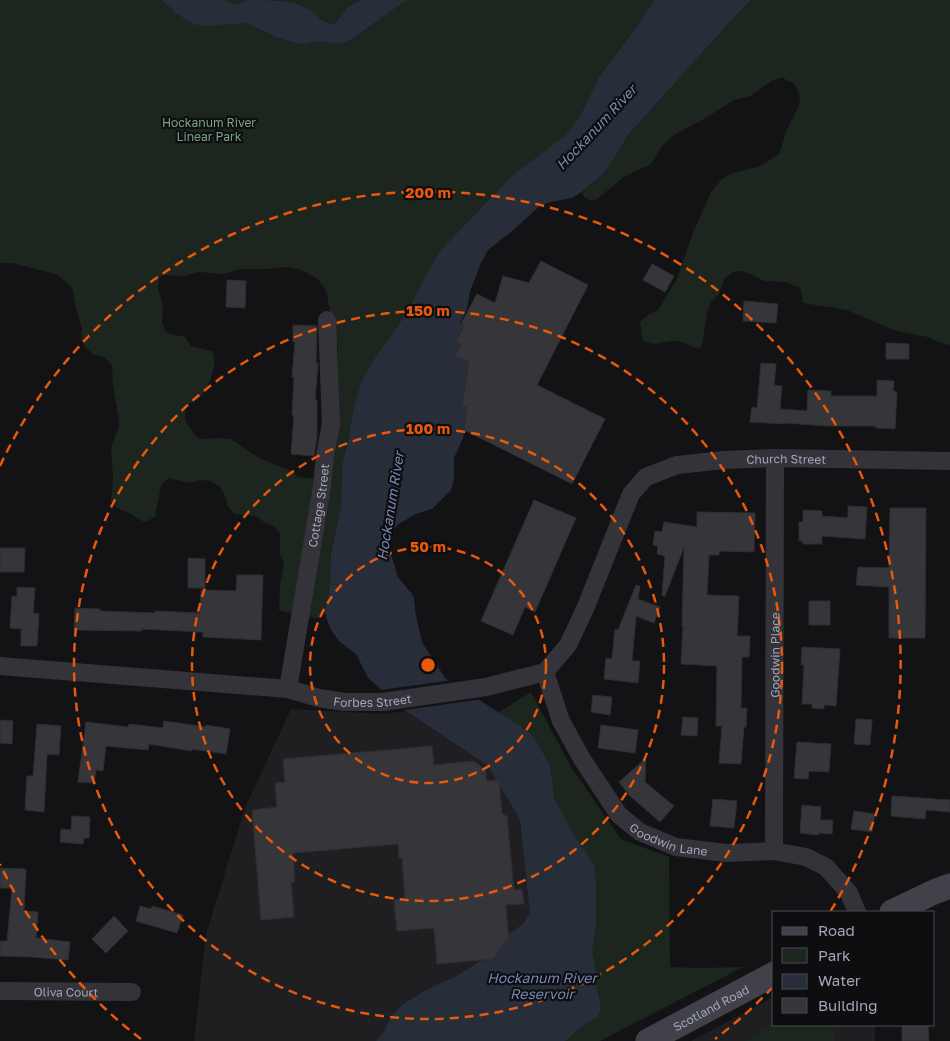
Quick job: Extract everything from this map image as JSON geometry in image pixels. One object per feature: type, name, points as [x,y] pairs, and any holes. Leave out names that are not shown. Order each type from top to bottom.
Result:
[{"type":"main road","points":[[894,911],[950,886]]},
{"type":"main road","name":"Scotland Road","points":[[648,1041],[772,975]]},
{"type":"street","name":"Cottage Street","points":[[288,689],[325,456],[332,424],[326,320]]},
{"type":"street","name":"Church Street","points":[[545,672],[568,645],[585,609],[631,494],[646,477],[677,465],[724,460],[775,458],[950,461]]},
{"type":"street","name":"Goodwin Place","points":[[774,851],[775,458]]},
{"type":"street","name":"Forbes Street","points":[[0,666],[288,689],[319,698],[345,702],[383,702],[486,686],[545,672]]},
{"type":"street","name":"Goodwin Lane","points":[[545,672],[561,721],[582,759],[619,815],[640,832],[676,847],[726,852],[774,851],[806,857],[826,867],[849,893],[857,911]]},
{"type":"street","name":"Oliva Court","points":[[0,991],[132,992]]},
{"type":"shaded area","points":[[291,709],[383,714],[406,711],[488,766],[520,820],[530,914],[524,923],[509,934],[509,941],[505,941],[493,959],[480,961],[402,1005],[391,1016],[384,1031],[376,1041],[194,1041],[206,934],[245,808]]},
{"type":"shaded area","points":[[772,998],[772,1026],[875,1026],[875,1041],[691,1041]]},
{"type":"green space","name":"Hockanum River Linear Park","points":[[0,0],[360,0],[347,8],[335,24],[349,41],[407,0],[654,0],[638,25],[599,77],[579,118],[566,135],[555,144],[513,202],[342,491],[341,506],[331,553],[330,586],[325,613],[320,618],[279,610],[280,584],[284,563],[280,554],[280,533],[274,526],[256,516],[235,514],[228,507],[220,487],[211,481],[200,480],[190,483],[169,478],[161,485],[155,517],[145,522],[113,504],[111,501],[113,479],[111,448],[118,429],[119,419],[113,386],[112,365],[104,357],[94,355],[86,348],[81,339],[82,328],[72,287],[56,274],[12,263],[0,263]],"holes":[[[288,267],[299,269],[318,279],[326,291],[338,348],[335,414],[319,479],[298,477],[289,470],[259,458],[231,439],[203,439],[198,438],[194,434],[186,421],[186,405],[199,398],[207,388],[214,368],[214,356],[212,351],[191,346],[185,337],[165,331],[162,321],[163,305],[158,290],[159,279],[163,275],[184,276],[199,272],[224,274],[239,269]]]},
{"type":"green space","points":[[751,0],[950,0],[950,345],[928,337],[897,331],[847,310],[803,303],[800,288],[785,282],[764,281],[749,273],[739,271],[733,272],[724,279],[719,294],[711,302],[707,312],[702,345],[698,349],[683,342],[672,341],[655,344],[644,342],[640,322],[658,310],[677,279],[692,235],[711,192],[721,180],[730,174],[760,166],[779,154],[787,129],[799,106],[800,96],[793,82],[787,81],[783,77],[773,80],[750,96],[734,100],[674,135],[662,146],[649,165],[624,177],[597,199],[591,201],[584,197],[582,193],[609,167],[628,135]]},
{"type":"green space","points":[[531,692],[571,767],[621,839],[669,857],[670,967],[743,967],[600,1041],[506,1041],[563,892],[474,728]]},
{"type":"green space","points":[[772,1024],[772,1026],[834,1026],[834,1041],[747,1041]]},
{"type":"water","points":[[162,0],[225,0],[235,5],[250,0],[288,2],[302,6],[323,21],[335,24],[347,8],[360,0],[407,0],[349,41],[338,44],[317,41],[306,44],[276,37],[247,23],[204,26],[193,24],[176,13]]},
{"type":"water","points":[[654,0],[751,0],[628,135],[609,167],[602,175],[572,198],[540,206],[488,250],[470,291],[467,309],[460,323],[464,325],[456,341],[461,344],[456,356],[469,362],[462,406],[467,407],[463,438],[454,458],[454,479],[451,490],[432,509],[416,514],[397,525],[391,535],[390,551],[398,577],[414,599],[422,642],[445,678],[526,730],[534,737],[550,766],[554,798],[575,837],[594,865],[596,924],[592,951],[600,1012],[597,1017],[565,1041],[376,1041],[384,1031],[391,1016],[402,1005],[480,961],[493,959],[506,941],[509,941],[509,934],[524,923],[530,914],[520,820],[488,766],[406,711],[368,678],[356,654],[339,641],[328,623],[325,613],[330,586],[331,553],[341,506],[343,461],[361,382],[378,353],[409,309],[441,250],[512,176],[566,135],[579,118],[599,77],[638,25]]},
{"type":"pier","points":[[453,680],[483,699],[405,710],[380,690]]},
{"type":"building","points":[[541,261],[588,285],[537,385],[605,419],[572,484],[464,430],[467,407],[462,406],[469,362],[455,356],[461,344],[456,342],[464,325],[461,324],[477,294],[495,303],[503,276],[529,283]]},
{"type":"building","points":[[652,264],[674,276],[665,292],[643,280]]},
{"type":"building","points":[[227,280],[246,281],[245,308],[226,307]]},
{"type":"building","points":[[744,301],[778,304],[776,323],[743,321]]},
{"type":"building","points":[[293,325],[317,326],[316,363],[318,363],[315,400],[317,400],[317,436],[314,456],[291,454],[294,415],[292,415],[294,378],[292,377],[295,342],[293,342]]},
{"type":"building","points":[[886,343],[909,344],[909,359],[886,359]]},
{"type":"building","points":[[761,363],[776,364],[774,385],[782,386],[780,409],[807,411],[808,390],[831,391],[831,396],[877,396],[877,380],[894,381],[893,391],[897,392],[895,429],[876,428],[876,426],[828,426],[750,422],[752,407],[757,408]]},
{"type":"building","points":[[534,500],[576,518],[535,612],[525,607],[513,635],[481,621]]},
{"type":"building","points":[[848,506],[867,507],[865,539],[822,536],[822,544],[803,544],[803,541],[799,541],[799,522],[803,522],[803,510],[822,511],[822,516],[848,518]]},
{"type":"building","points":[[890,508],[926,508],[925,638],[889,638],[889,587],[856,585],[858,567],[889,568]]},
{"type":"building","points":[[697,512],[755,513],[754,552],[719,551],[719,555],[709,555],[707,595],[739,596],[737,636],[750,636],[749,657],[742,657],[741,708],[747,708],[741,764],[719,763],[722,726],[716,726],[717,666],[681,664],[684,547],[665,596],[662,595],[665,556],[657,554],[658,546],[653,545],[655,531],[662,532],[664,522],[697,527]]},
{"type":"building","points":[[0,548],[25,548],[24,572],[0,572]]},
{"type":"building","points":[[188,558],[205,559],[205,588],[188,588]]},
{"type":"building","points":[[237,575],[263,575],[261,640],[203,637],[203,632],[142,629],[142,631],[74,630],[75,608],[100,609],[100,611],[200,613],[201,590],[236,591]]},
{"type":"building","points":[[636,585],[640,586],[638,599],[660,607],[654,623],[636,616],[632,661],[640,661],[638,683],[604,679],[606,658],[612,659],[615,629],[618,630]]},
{"type":"building","points":[[17,587],[35,588],[33,613],[39,614],[37,646],[21,646],[21,629],[10,628],[12,596],[17,597]]},
{"type":"building","points":[[809,601],[830,601],[830,625],[809,625]]},
{"type":"building","points":[[802,647],[840,649],[836,706],[824,705],[824,709],[812,708],[812,704],[802,704],[804,665],[801,665]]},
{"type":"building","points":[[593,695],[612,697],[610,715],[591,712]]},
{"type":"building","points":[[683,717],[698,718],[697,736],[681,735]]},
{"type":"building","points":[[856,719],[872,720],[870,745],[854,744]]},
{"type":"building","points":[[0,720],[13,721],[12,744],[0,743]]},
{"type":"building","points":[[164,721],[230,729],[226,754],[149,744],[148,750],[106,746],[103,771],[96,770],[94,783],[78,782],[86,722],[128,727],[129,724],[163,728]]},
{"type":"building","points":[[37,724],[61,726],[59,755],[47,754],[44,812],[25,810],[27,776],[33,776]]},
{"type":"building","points":[[601,725],[638,730],[635,753],[598,748]]},
{"type":"building","points":[[797,742],[831,744],[829,772],[809,771],[808,779],[794,778]]},
{"type":"building","points":[[432,746],[434,765],[474,761],[486,771],[486,781],[499,780],[502,814],[507,816],[514,890],[522,889],[524,904],[506,905],[509,941],[506,941],[493,959],[437,964],[434,928],[397,931],[394,900],[405,899],[402,858],[399,858],[398,844],[293,853],[295,882],[291,883],[294,917],[261,920],[252,810],[277,807],[275,783],[285,782],[283,759]]},
{"type":"building","points":[[646,758],[645,782],[674,806],[660,822],[629,795],[619,782]]},
{"type":"building","points":[[892,796],[950,800],[950,812],[926,810],[925,819],[891,816]]},
{"type":"building","points":[[713,799],[737,801],[734,828],[710,826]]},
{"type":"building","points":[[802,805],[821,807],[820,820],[833,820],[832,834],[800,833]]},
{"type":"building","points":[[854,811],[875,814],[872,832],[851,829]]},
{"type":"building","points":[[72,816],[90,817],[89,838],[84,838],[83,844],[60,842],[61,829],[71,830]]},
{"type":"building","points":[[0,868],[26,869],[24,911],[38,912],[36,938],[70,942],[68,960],[0,956],[0,941],[7,941],[12,888],[0,888]]},
{"type":"building","points":[[140,906],[151,909],[152,906],[183,915],[177,933],[136,921]]},
{"type":"building","points":[[114,916],[128,931],[106,953],[92,939]]},
{"type":"building","points":[[902,1026],[928,1026],[929,1041],[902,1041]]},
{"type":"water label","name":"Hockanum River","points":[[596,127]]},
{"type":"water label","name":"Hockanum River","points":[[390,506]]},
{"type":"water label","name":"Hockanum River Reservoir","points":[[542,986]]}]
